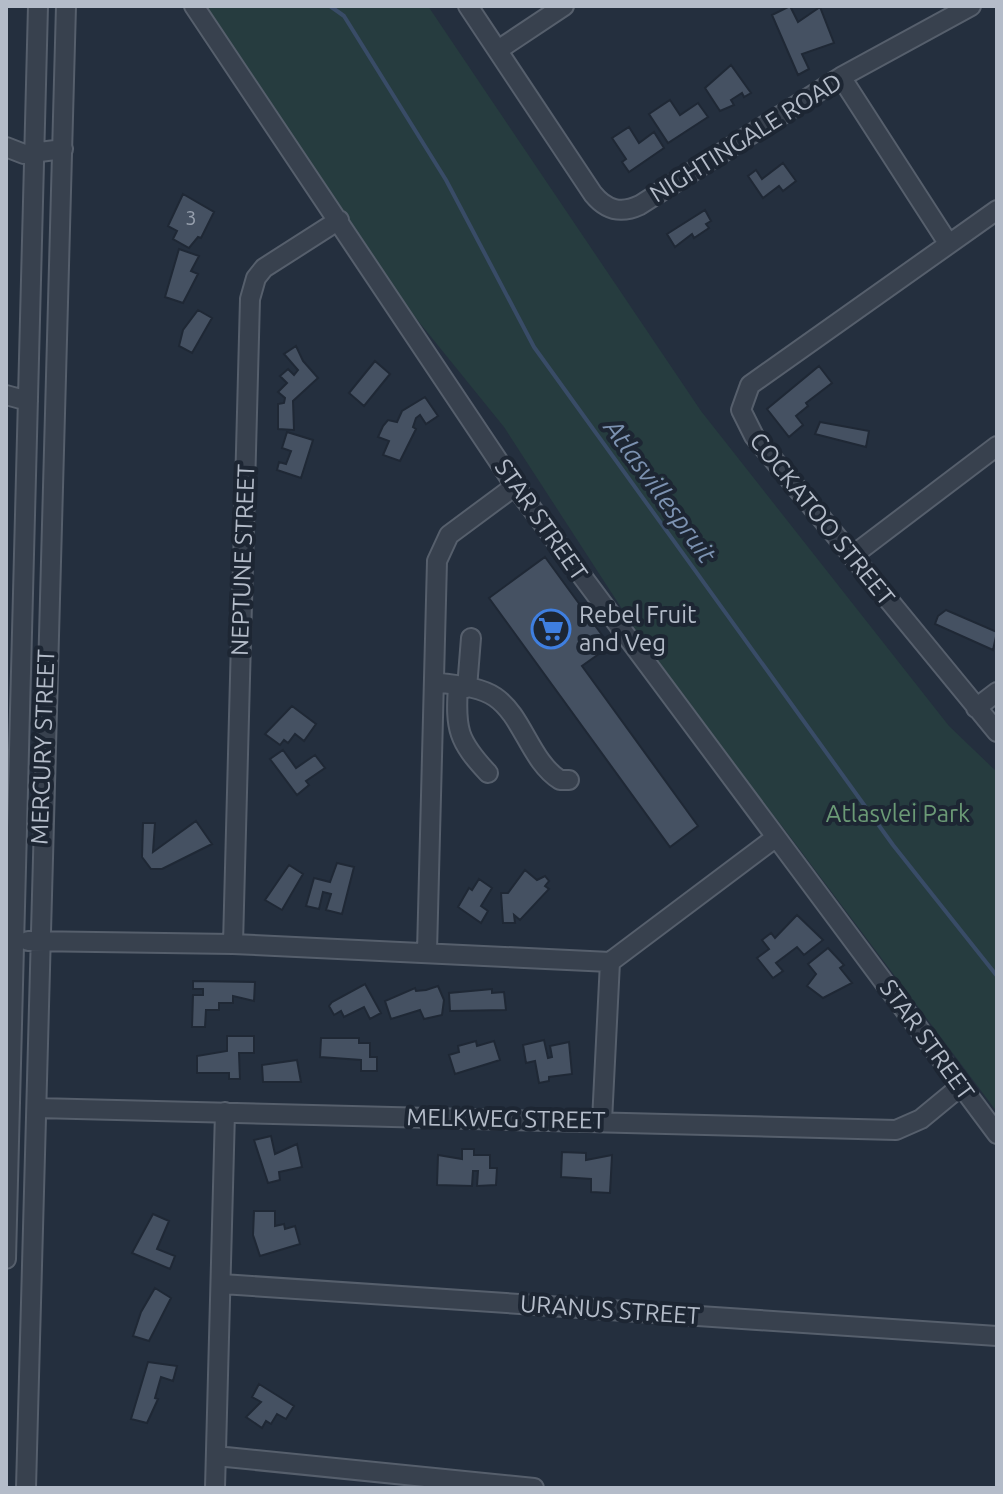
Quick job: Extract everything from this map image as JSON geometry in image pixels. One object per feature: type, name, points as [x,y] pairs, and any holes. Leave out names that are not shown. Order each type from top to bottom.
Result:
[{"type":"street","name":"MERCURY STREET","points":[[29,6],[29,154]]},
{"type":"street","name":"MERCURY STREET","points":[[6,809],[18,398],[38,6]]},
{"type":"street","name":"MERCURY STREET","points":[[26,1488],[37,1108],[38,941],[66,6]]},
{"type":"street","name":"STAR STREET","points":[[194,6],[515,486],[997,1134]]},
{"type":"street","name":"NIGHTINGALE ROAD","points":[[468,6],[593,194],[603,204],[617,210],[640,205],[841,77],[971,6]]},
{"type":"street","points":[[498,50],[564,6]]},
{"type":"street","points":[[841,77],[948,243]]},
{"type":"street","points":[[6,147],[29,154],[63,149]]},
{"type":"street","name":"COCKATOO STREET","points":[[997,210],[750,385],[742,398],[741,410],[748,428],[997,732]]},
{"type":"street","name":"NEPTUNE STREET","points":[[233,944],[250,299],[256,278],[264,268],[339,220]]},
{"type":"street","name":"MERCURY STREET","points":[[6,1259],[18,398]]},
{"type":"street","points":[[852,556],[997,446]]},
{"type":"street","points":[[427,952],[437,561],[443,543],[515,486]]},
{"type":"street","points":[[471,638],[455,723],[469,752],[488,773]]},
{"type":"street","points":[[434,682],[463,687],[498,699],[546,769],[560,780],[569,780]]},
{"type":"street","points":[[976,708],[997,692]]},
{"type":"street","points":[[10,942],[233,944],[610,962],[775,838]]},
{"type":"street","points":[[602,1121],[610,962]]},
{"type":"street","name":"MELKWEG STREET","points":[[37,1108],[896,1130],[921,1119],[961,1086]]},
{"type":"street","points":[[215,1488],[225,1112]]},
{"type":"street","name":"URANUS STREET","points":[[222,1284],[997,1336]]},
{"type":"street","points":[[216,1456],[534,1488]]},
{"type":"green space","name":"Atlasvlei Park","points":[[203,6],[428,6],[701,411],[949,726],[997,772],[997,1112],[782,826],[683,703],[504,427],[355,243]]},
{"type":"building","points":[[790,6],[798,22],[820,7],[834,43],[802,54],[809,69],[798,75],[772,15]]},
{"type":"building","points":[[731,65],[751,93],[744,97],[742,93],[731,100],[734,105],[720,111],[705,88]]},
{"type":"building","points":[[670,100],[680,115],[698,103],[708,117],[668,143],[649,114]]},
{"type":"building","points":[[629,127],[639,143],[654,132],[664,148],[629,172],[622,162],[626,159],[612,138]]},
{"type":"building","points":[[783,163],[796,181],[783,191],[779,186],[763,198],[748,176],[756,170],[762,179]]},
{"type":"building","points":[[183,194],[214,212],[201,238],[198,237],[189,248],[173,239],[177,231],[168,226]]},
{"type":"building","points":[[705,210],[711,221],[706,224],[709,228],[694,238],[692,234],[675,247],[667,234]]},
{"type":"building","points":[[179,249],[199,256],[191,271],[198,274],[183,303],[165,297]]},
{"type":"building","points":[[198,310],[212,318],[192,353],[179,346],[183,330]]},
{"type":"building","points":[[296,346],[303,361],[318,378],[293,401],[294,430],[278,429],[278,404],[284,403],[285,398],[278,392],[287,383],[280,376],[288,369],[294,375],[298,370],[284,354]]},
{"type":"building","points":[[375,361],[390,374],[364,406],[349,393]]},
{"type":"building","points":[[819,366],[832,383],[806,403],[808,406],[796,416],[803,425],[789,437],[767,409]]},
{"type":"building","points":[[425,397],[438,416],[426,424],[420,415],[416,418],[413,427],[416,429],[400,461],[383,455],[389,441],[378,437],[383,426],[388,420],[397,422],[402,411]]},
{"type":"building","points":[[820,422],[869,431],[866,447],[815,434]]},
{"type":"building","points":[[287,432],[313,440],[301,478],[277,470],[279,462],[286,464],[291,451],[282,448]]},
{"type":"building","points":[[545,557],[610,646],[582,666],[698,826],[670,847],[489,598]]},
{"type":"building","points":[[946,610],[997,632],[993,650],[935,624],[938,616]]},
{"type":"building","points":[[292,706],[316,724],[304,741],[295,734],[288,743],[284,740],[280,745],[265,734]]},
{"type":"building","points":[[283,750],[296,768],[315,755],[325,768],[306,781],[309,785],[297,795],[270,759]]},
{"type":"building","points":[[196,821],[212,844],[162,869],[151,869],[142,857],[143,823],[155,823],[153,852]]},
{"type":"building","points":[[337,863],[354,867],[342,914],[326,910],[331,894],[323,892],[319,909],[306,906],[314,878],[330,882]]},
{"type":"building","points":[[289,865],[303,874],[282,910],[265,900]]},
{"type":"building","points":[[525,870],[537,880],[545,876],[549,881],[545,886],[549,889],[520,920],[514,915],[515,923],[503,923],[501,893],[508,893]]},
{"type":"building","points":[[479,879],[492,888],[481,906],[488,911],[481,923],[458,907],[469,888],[472,890]]},
{"type":"building","points":[[797,915],[823,940],[804,955],[797,947],[776,963],[783,971],[773,978],[757,958],[769,949],[762,940],[771,933],[775,938]]},
{"type":"building","points":[[828,948],[844,965],[840,968],[852,983],[823,998],[807,986],[816,974],[808,964]]},
{"type":"building","points":[[193,981],[255,982],[254,1001],[233,996],[233,1003],[219,1003],[219,1010],[206,1010],[205,1027],[192,1027],[193,995],[203,995],[203,989],[193,989]]},
{"type":"building","points":[[365,984],[381,1013],[370,1019],[364,1007],[344,1017],[341,1011],[334,1015],[329,1006],[332,1002]]},
{"type":"building","points":[[438,986],[444,1000],[442,1015],[424,1019],[420,1010],[391,1019],[385,1001],[415,988],[416,991]]},
{"type":"building","points":[[492,989],[492,993],[504,992],[506,1010],[450,1011],[449,993]]},
{"type":"building","points":[[227,1036],[254,1036],[254,1053],[239,1053],[240,1079],[229,1079],[229,1073],[197,1073],[197,1056],[227,1051]]},
{"type":"building","points":[[321,1038],[359,1038],[359,1043],[370,1043],[370,1057],[377,1057],[377,1071],[361,1071],[361,1060],[320,1057]]},
{"type":"building","points":[[544,1040],[548,1058],[552,1057],[550,1046],[569,1042],[572,1074],[549,1077],[549,1081],[539,1083],[535,1061],[526,1063],[523,1045]]},
{"type":"building","points":[[476,1041],[477,1046],[494,1041],[500,1060],[455,1074],[449,1055],[459,1052],[458,1046]]},
{"type":"building","points":[[297,1060],[301,1082],[263,1082],[262,1065]]},
{"type":"building","points":[[271,1136],[275,1154],[297,1144],[302,1167],[279,1172],[280,1180],[268,1183],[254,1140]]},
{"type":"building","points":[[462,1149],[474,1149],[474,1155],[490,1155],[490,1168],[497,1168],[496,1185],[477,1186],[478,1171],[473,1171],[472,1186],[437,1185],[438,1155],[462,1159]]},
{"type":"building","points":[[562,1152],[586,1153],[586,1160],[612,1155],[610,1193],[591,1192],[591,1179],[561,1177]]},
{"type":"building","points":[[254,1211],[275,1211],[275,1226],[284,1224],[285,1229],[295,1226],[300,1244],[260,1256],[253,1235]]},
{"type":"building","points":[[153,1214],[169,1221],[157,1249],[175,1256],[170,1269],[132,1253]]},
{"type":"building","points":[[155,1288],[171,1298],[149,1341],[133,1336],[141,1312]]},
{"type":"building","points":[[148,1362],[177,1366],[173,1381],[161,1377],[155,1398],[158,1399],[147,1423],[131,1419]]},
{"type":"building","points":[[259,1384],[294,1406],[286,1419],[277,1414],[271,1424],[266,1421],[262,1428],[246,1417],[261,1402],[252,1397]]},
{"type":"waterway","name":"Atlasvillespruit","points":[[330,6],[344,16],[446,180],[534,347],[893,845],[997,976]]},
{"type":"place","name":"Rebel Fruit and Veg","points":[[551,629]]}]
